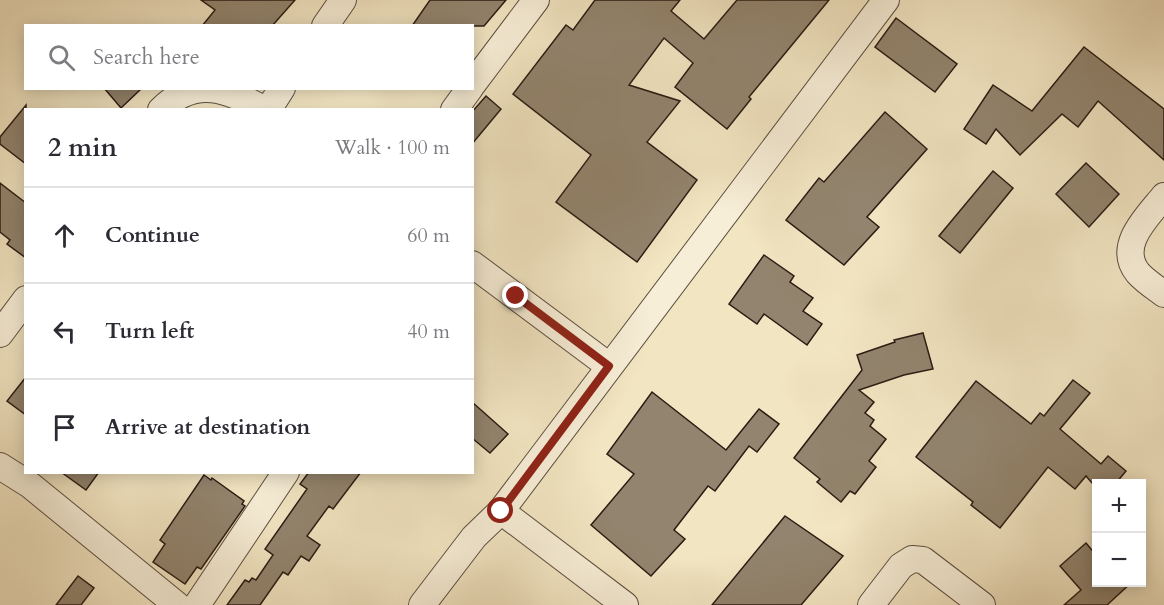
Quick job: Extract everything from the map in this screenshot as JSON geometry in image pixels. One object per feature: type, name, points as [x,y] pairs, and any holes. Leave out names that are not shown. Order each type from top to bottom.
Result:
[{"type":"street","points":[[326,24],[343,0]]},
{"type":"street","points":[[474,83],[536,0]]},
{"type":"street","points":[[422,605],[467,545],[501,511],[886,0]]},
{"type":"street","points":[[164,108],[188,90]]},
{"type":"street","points":[[218,90],[233,92],[262,108]]},
{"type":"street","points":[[267,108],[281,90]]},
{"type":"street","points":[[455,108],[469,90]]},
{"type":"street","points":[[1164,196],[1131,242],[1130,258],[1138,274],[1164,294]]},
{"type":"street","points":[[474,265],[609,366]]},
{"type":"street","points":[[0,334],[24,302]]},
{"type":"street","points":[[0,466],[30,484],[177,605]]},
{"type":"street","points":[[197,605],[285,474]]},
{"type":"street","points":[[501,511],[625,605]]},
{"type":"street","points":[[871,605],[901,566],[912,559],[922,560],[982,605]]},
{"type":"building","points":[[201,0],[295,0],[274,24],[204,24],[215,10]]},
{"type":"building","points":[[430,0],[506,0],[484,26],[413,24]]},
{"type":"building","points":[[595,0],[680,0],[671,11],[704,39],[737,0],[829,0],[749,97],[751,99],[727,129],[675,87],[693,63],[664,38],[629,85],[680,101],[647,142],[697,180],[637,262],[556,202],[591,155],[513,94],[566,25],[573,30]]},
{"type":"building","points":[[896,18],[957,64],[935,92],[875,47]]},
{"type":"building","points":[[1084,47],[1164,109],[1164,160],[1098,101],[1078,127],[1062,114],[1020,155],[996,129],[986,144],[964,129],[993,85],[1032,111]]},
{"type":"building","points":[[106,90],[140,90],[121,108]]},
{"type":"building","points":[[486,96],[501,109],[474,142],[474,110]]},
{"type":"building","points":[[26,105],[24,108],[24,162],[0,144],[0,137]]},
{"type":"building","points":[[885,112],[927,149],[867,217],[879,227],[844,265],[786,220],[819,178],[824,182]]},
{"type":"building","points":[[1086,163],[1119,194],[1089,227],[1056,194]]},
{"type":"building","points":[[993,171],[1013,188],[960,253],[939,236]]},
{"type":"building","points":[[0,183],[24,201],[24,257],[7,244],[10,240],[0,232]]},
{"type":"building","points":[[764,255],[794,276],[790,282],[813,298],[803,311],[822,324],[807,345],[764,314],[757,324],[729,304]]},
{"type":"building","points":[[923,333],[933,369],[904,375],[859,390],[874,402],[865,413],[874,420],[870,426],[886,439],[869,461],[876,467],[855,494],[850,491],[841,502],[817,482],[820,479],[794,458],[862,370],[857,355],[895,342],[894,340]]},
{"type":"building","points":[[24,380],[24,414],[7,401]]},
{"type":"building","points":[[1073,380],[1090,393],[1060,429],[1101,464],[1108,456],[1126,471],[1119,479],[1092,479],[1092,483],[1086,476],[1075,489],[1048,467],[1000,528],[971,505],[973,502],[916,457],[976,381],[1031,424],[1040,413],[1044,416]]},
{"type":"building","points":[[652,392],[726,450],[759,409],[779,424],[757,452],[749,446],[715,491],[708,486],[674,530],[685,539],[651,576],[591,525],[634,474],[607,454]]},
{"type":"building","points":[[474,404],[508,434],[490,453],[474,440]]},
{"type":"building","points":[[64,474],[98,474],[86,490]]},
{"type":"building","points":[[308,474],[359,474],[333,509],[329,506],[307,536],[320,545],[309,561],[301,556],[288,575],[283,572],[260,605],[227,605],[245,580],[249,582],[252,578],[256,580],[273,555],[265,549],[307,489],[300,484]]},
{"type":"building","points":[[204,475],[211,480],[212,478],[244,501],[242,504],[245,506],[201,569],[197,567],[185,584],[153,562],[165,544],[160,540]]},
{"type":"building","points":[[785,516],[843,556],[801,605],[712,605]]},
{"type":"building","points":[[1086,543],[1092,550],[1092,587],[1127,587],[1107,605],[1064,605],[1081,590],[1060,566]]},
{"type":"building","points":[[78,576],[94,588],[81,605],[56,605]]},
{"type":"route","points":[[501,511],[609,366],[516,296]]}]
